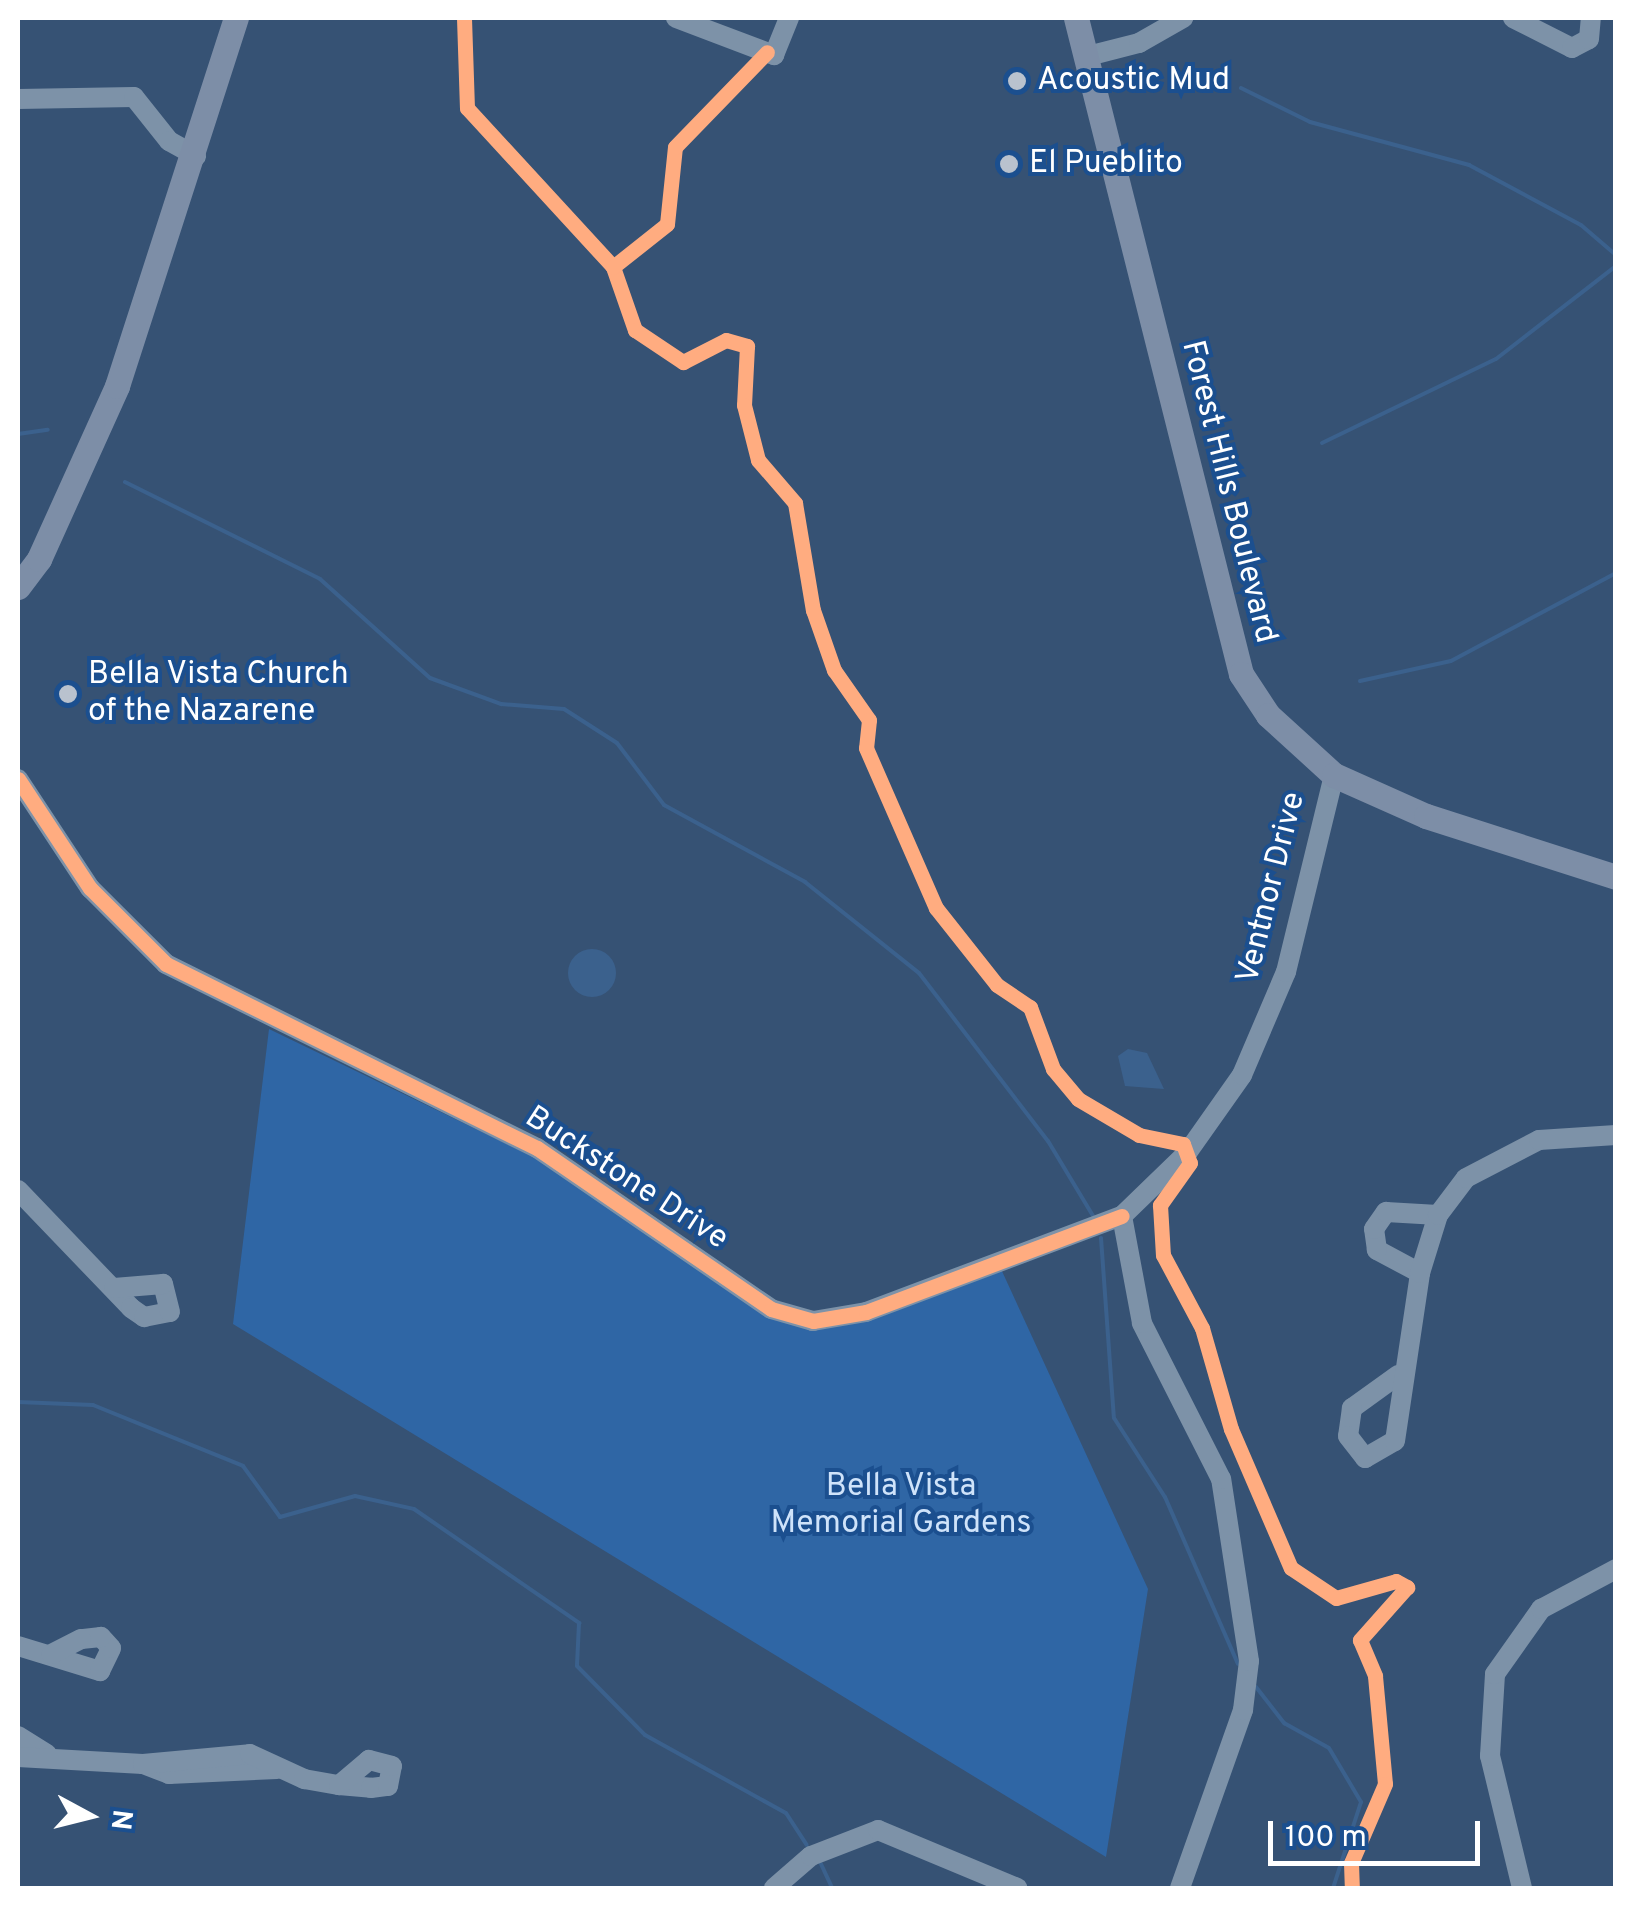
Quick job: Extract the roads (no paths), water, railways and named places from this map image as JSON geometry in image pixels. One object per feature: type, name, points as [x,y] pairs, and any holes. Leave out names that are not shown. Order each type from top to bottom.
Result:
[{"type":"main road","points":[[18,587],[117,386],[196,156],[236,18]]},
{"type":"main road","name":"Forest Hills Boulevard","points":[[1076,18],[1241,674],[1268,716],[1334,774],[1426,816],[1616,877]]},
{"type":"street","points":[[676,18],[774,54],[789,18]]},
{"type":"street","points":[[1088,56],[1139,44],[1183,18]]},
{"type":"street","points":[[1526,18],[1572,48],[1589,38],[1591,18]]},
{"type":"street","points":[[18,100],[134,98],[170,141],[196,156]]},
{"type":"street","name":"Ventnor Drive","points":[[1122,1216],[1176,1166],[1242,1075],[1286,972],[1334,774]]},
{"type":"street","name":"Buckstone Drive","points":[[18,778],[90,888],[166,964],[537,1148],[771,1309],[813,1322],[866,1312],[1122,1216]]},
{"type":"street","points":[[1398,1374],[1420,1273],[1438,1215],[1495,1155],[1539,1140],[1616,1135]]},
{"type":"street","points":[[18,1190],[114,1288]]},
{"type":"street","points":[[1420,1273],[1377,1250],[1374,1229],[1386,1212],[1438,1215]]},
{"type":"street","points":[[1122,1216],[1142,1323],[1221,1479],[1249,1661],[1243,1710],[1180,1888]]},
{"type":"street","points":[[1522,1888],[1490,1756],[1495,1674],[1540,1609],[1616,1569]]},
{"type":"street","points":[[18,1646],[52,1654]]},
{"type":"street","points":[[18,1736],[47,1754]]},
{"type":"street","points":[[18,1757],[47,1754],[144,1764],[169,1774],[277,1768],[339,1786]]},
{"type":"street","points":[[774,1888],[810,1856],[878,1830],[1017,1888]]},
{"type":"waterway","points":[[1241,88],[1310,122],[1469,165],[1581,225],[1616,255]]},
{"type":"waterway","points":[[1322,443],[1496,359],[1616,266]]},
{"type":"waterway","points":[[18,434],[48,430]]},
{"type":"waterway","points":[[125,482],[320,579],[430,678],[501,704],[564,709],[617,743],[664,805],[805,882],[919,973],[1048,1141],[1093,1216]]},
{"type":"waterway","points":[[1360,681],[1451,661],[1616,573]]},
{"type":"waterway","points":[[1101,1238],[1114,1418],[1165,1497],[1238,1664]]},
{"type":"waterway","points":[[18,1402],[93,1405],[243,1466],[280,1517],[355,1496],[414,1509],[579,1623],[577,1666],[645,1735],[786,1813],[807,1845]]},
{"type":"waterway","points":[[1256,1687],[1284,1723],[1329,1748],[1361,1802],[1333,1888]]},
{"type":"waterway","points":[[821,1864],[832,1888]]},
{"type":"place","name":"Acoustic Mud","points":[[1017,81]]},
{"type":"place","name":"El Pueblito","points":[[1009,164]]},
{"type":"place","name":"Bella Vista Church of the Nazarene","points":[[68,694]]},
{"type":"park label","name":"Bella Vista Memorial Gardens","points":[[901,1506]]}]
